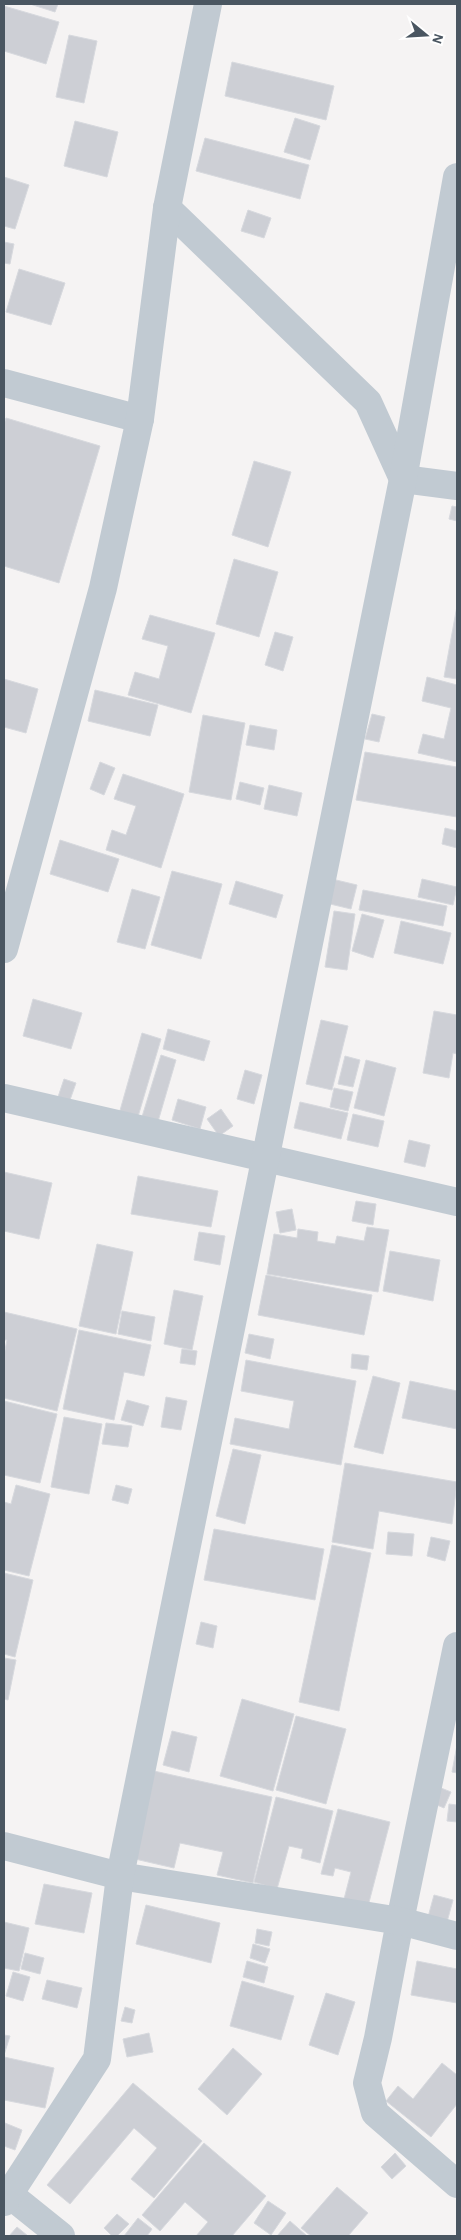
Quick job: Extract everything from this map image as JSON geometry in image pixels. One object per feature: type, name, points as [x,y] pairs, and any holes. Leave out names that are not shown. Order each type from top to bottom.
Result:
[{"type":"street","points":[[4,949],[103,588],[140,419],[167,208],[208,4]]},
{"type":"street","points":[[61,2236],[7,2198],[14,2166],[97,2059],[120,1876],[403,479],[457,177]]},
{"type":"street","points":[[167,208],[368,402],[403,479]]},
{"type":"street","points":[[4,383],[140,419]]},
{"type":"street","points":[[403,479],[457,486]]},
{"type":"street","points":[[4,1098],[457,1202]]},
{"type":"street","points":[[457,1646],[400,1921],[378,2038],[366,2083],[375,2113],[457,2184]]},
{"type":"street","points":[[4,1846],[120,1876],[400,1921],[457,1936]]},
{"type":"building","points":[[30,4],[58,4],[55,12]]},
{"type":"building","points":[[4,6],[59,22],[46,64],[4,51]]},
{"type":"building","points":[[69,35],[97,41],[84,103],[56,97]]},
{"type":"building","points":[[232,62],[334,86],[326,120],[225,96]]},
{"type":"building","points":[[295,118],[320,126],[310,160],[284,152]]},
{"type":"building","points":[[75,121],[118,132],[107,177],[64,166]]},
{"type":"building","points":[[205,138],[309,165],[300,199],[196,171]]},
{"type":"building","points":[[4,177],[29,185],[15,229],[4,226]]},
{"type":"building","points":[[248,210],[271,218],[264,238],[241,231]]},
{"type":"building","points":[[4,242],[14,244],[10,264],[4,263]]},
{"type":"building","points":[[19,269],[65,283],[51,325],[6,312]]},
{"type":"building","points":[[6,418],[100,446],[59,583],[4,566],[4,424]]},
{"type":"building","points":[[254,461],[291,472],[268,547],[232,535]]},
{"type":"building","points":[[452,506],[457,507],[457,521],[449,519]]},
{"type":"building","points":[[234,559],[278,572],[259,637],[216,624]]},
{"type":"building","points":[[457,606],[457,679],[444,677]]},
{"type":"building","points":[[150,615],[215,633],[191,713],[128,695],[135,672],[159,679],[168,646],[142,639]]},
{"type":"building","points":[[275,632],[293,637],[283,671],[265,665]]},
{"type":"building","points":[[427,677],[457,685],[457,762],[418,753],[423,734],[444,739],[451,708],[422,701]]},
{"type":"building","points":[[4,679],[38,689],[26,733],[4,727]]},
{"type":"building","points":[[95,690],[158,705],[150,736],[88,721]]},
{"type":"building","points":[[372,714],[385,717],[379,742],[365,739]]},
{"type":"building","points":[[203,715],[245,723],[231,800],[189,792]]},
{"type":"building","points":[[250,725],[277,730],[274,750],[246,745]]},
{"type":"building","points":[[365,752],[457,767],[457,817],[356,800]]},
{"type":"building","points":[[100,762],[115,768],[104,795],[90,789]]},
{"type":"building","points":[[123,774],[184,794],[161,868],[106,850],[112,830],[126,835],[136,806],[114,799]]},
{"type":"building","points":[[240,782],[264,788],[260,805],[236,799]]},
{"type":"building","points":[[269,785],[302,793],[297,816],[264,809]]},
{"type":"building","points":[[445,828],[457,831],[457,848],[442,844]]},
{"type":"building","points":[[60,840],[119,859],[108,892],[50,874]]},
{"type":"building","points":[[172,871],[222,884],[201,959],[151,945]]},
{"type":"building","points":[[332,879],[357,885],[351,909],[326,903]]},
{"type":"building","points":[[422,879],[457,887],[453,905],[418,897]]},
{"type":"building","points":[[236,881],[283,895],[276,918],[229,904]]},
{"type":"building","points":[[132,889],[160,897],[145,949],[117,942]]},
{"type":"building","points":[[363,890],[447,906],[443,926],[359,910]]},
{"type":"building","points":[[334,911],[355,914],[347,970],[325,967]]},
{"type":"building","points":[[362,914],[384,920],[373,958],[352,951]]},
{"type":"building","points":[[401,921],[451,933],[443,964],[394,953]]},
{"type":"building","points":[[33,999],[82,1013],[71,1049],[23,1036]]},
{"type":"building","points":[[434,1011],[457,1015],[457,1054],[453,1053],[449,1078],[423,1073]]},
{"type":"building","points":[[321,1020],[348,1026],[332,1090],[306,1084]]},
{"type":"building","points":[[168,1029],[210,1041],[204,1061],[163,1049]]},
{"type":"building","points":[[142,1033],[161,1039],[137,1120],[119,1114]]},
{"type":"building","points":[[161,1055],[176,1060],[157,1125],[141,1120]]},
{"type":"building","points":[[345,1056],[360,1060],[353,1087],[338,1084]]},
{"type":"building","points":[[366,1060],[396,1068],[384,1116],[354,1108]]},
{"type":"building","points":[[245,1070],[262,1075],[254,1104],[237,1099]]},
{"type":"building","points":[[64,1079],[76,1083],[70,1100],[58,1097]]},
{"type":"building","points":[[334,1088],[353,1092],[348,1111],[330,1107]]},
{"type":"building","points":[[178,1099],[206,1107],[200,1129],[172,1120]]},
{"type":"building","points":[[300,1102],[348,1113],[341,1139],[294,1128]]},
{"type":"building","points":[[221,1109],[233,1126],[219,1136],[207,1119]]},
{"type":"building","points":[[353,1114],[384,1121],[378,1147],[347,1140]]},
{"type":"building","points":[[409,1140],[430,1145],[425,1167],[404,1162]]},
{"type":"building","points":[[4,1172],[52,1183],[39,1239],[4,1231]]},
{"type":"building","points":[[138,1176],[218,1191],[211,1227],[131,1214]]},
{"type":"building","points":[[356,1201],[376,1204],[373,1225],[352,1221]]},
{"type":"building","points":[[292,1209],[296,1230],[280,1233],[276,1212]]},
{"type":"building","points":[[367,1227],[389,1230],[378,1292],[267,1274],[274,1234],[297,1238],[298,1229],[318,1232],[317,1241],[335,1244],[337,1236],[364,1241]]},
{"type":"building","points":[[199,1232],[225,1236],[220,1265],[194,1260]]},
{"type":"building","points":[[97,1244],[133,1252],[116,1334],[79,1326]]},
{"type":"building","points":[[390,1251],[440,1260],[433,1301],[383,1291]]},
{"type":"building","points":[[266,1275],[372,1295],[364,1335],[258,1315]]},
{"type":"building","points":[[174,1290],[203,1296],[192,1350],[164,1344]]},
{"type":"building","points":[[122,1311],[155,1317],[151,1341],[118,1334]]},
{"type":"building","points":[[4,1312],[77,1329],[57,1411],[4,1398],[4,1355],[7,1340],[4,1340]]},
{"type":"building","points":[[79,1330],[151,1345],[144,1376],[124,1372],[114,1420],[63,1409]]},
{"type":"building","points":[[249,1334],[274,1339],[270,1359],[245,1353]]},
{"type":"building","points":[[182,1349],[197,1351],[195,1365],[180,1363]]},
{"type":"building","points":[[352,1354],[369,1356],[367,1370],[351,1368]]},
{"type":"building","points":[[246,1360],[356,1381],[341,1465],[230,1444],[235,1418],[289,1429],[294,1401],[241,1391]]},
{"type":"building","points":[[373,1376],[400,1383],[383,1454],[354,1447]]},
{"type":"building","points":[[410,1381],[457,1391],[457,1429],[402,1418]]},
{"type":"building","points":[[166,1397],[187,1401],[181,1430],[161,1427]]},
{"type":"building","points":[[127,1400],[149,1406],[143,1426],[121,1420]]},
{"type":"building","points":[[4,1401],[57,1414],[40,1483],[4,1475]]},
{"type":"building","points":[[64,1417],[102,1424],[89,1494],[51,1487]]},
{"type":"building","points":[[106,1423],[132,1426],[128,1447],[102,1444]]},
{"type":"building","points":[[233,1449],[261,1455],[245,1524],[216,1516]]},
{"type":"building","points":[[345,1463],[457,1482],[452,1524],[379,1511],[373,1549],[332,1542]]},
{"type":"building","points":[[16,1485],[50,1494],[29,1576],[4,1570],[4,1502],[11,1504]]},
{"type":"building","points":[[116,1485],[132,1489],[128,1504],[112,1500]]},
{"type":"building","points":[[214,1529],[324,1549],[315,1600],[204,1580]]},
{"type":"building","points":[[388,1532],[414,1534],[412,1556],[386,1554]]},
{"type":"building","points":[[431,1537],[450,1541],[445,1561],[427,1556]]},
{"type":"building","points":[[332,1545],[371,1553],[339,1711],[299,1702]]},
{"type":"building","points":[[4,1573],[33,1580],[15,1657],[4,1654]]},
{"type":"building","points":[[201,1622],[217,1626],[213,1648],[196,1644]]},
{"type":"building","points":[[4,1658],[16,1660],[8,1700],[4,1699]]},
{"type":"building","points":[[242,1699],[294,1714],[273,1791],[220,1776]]},
{"type":"building","points":[[296,1716],[346,1729],[326,1804],[276,1790]]},
{"type":"building","points":[[172,1731],[197,1737],[189,1772],[163,1765]]},
{"type":"building","points":[[457,1745],[457,1773],[452,1772]]},
{"type":"building","points":[[154,1771],[272,1797],[253,1883],[217,1875],[223,1852],[180,1843],[174,1868],[135,1859]]},
{"type":"building","points":[[436,1786],[451,1792],[444,1808],[430,1802]]},
{"type":"building","points":[[276,1797],[333,1811],[320,1863],[301,1858],[303,1849],[289,1846],[277,1889],[254,1882]]},
{"type":"building","points":[[449,1804],[457,1805],[457,1822],[447,1821]]},
{"type":"building","points":[[338,1809],[390,1822],[367,1910],[343,1903],[351,1872],[335,1868],[333,1876],[321,1874]]},
{"type":"building","points":[[44,1884],[92,1893],[84,1933],[35,1924]]},
{"type":"building","points":[[434,1895],[453,1900],[447,1922],[428,1917]]},
{"type":"building","points":[[146,1905],[220,1923],[211,1963],[136,1944]]},
{"type":"building","points":[[4,1922],[29,1928],[19,1971],[4,1968]]},
{"type":"building","points":[[257,1929],[272,1932],[269,1946],[255,1943]]},
{"type":"building","points":[[253,1944],[270,1949],[265,1963],[250,1958]]},
{"type":"building","points":[[25,1953],[44,1958],[40,1974],[21,1969]]},
{"type":"building","points":[[247,1961],[268,1967],[264,1983],[243,1977]]},
{"type":"building","points":[[417,1961],[457,1969],[457,2003],[411,1995]]},
{"type":"building","points":[[13,1972],[30,1977],[23,2001],[6,1996]]},
{"type":"building","points":[[47,1980],[82,1988],[77,2008],[42,1999]]},
{"type":"building","points":[[242,1981],[294,1996],[281,2040],[230,2026]]},
{"type":"building","points":[[326,1993],[355,2002],[338,2055],[309,2045]]},
{"type":"building","points":[[125,2007],[135,2010],[132,2023],[121,2021]]},
{"type":"building","points":[[149,2033],[153,2052],[127,2057],[123,2039]]},
{"type":"building","points":[[4,2035],[10,2036],[4,2055]]},
{"type":"building","points":[[233,2048],[262,2074],[227,2115],[198,2089]]},
{"type":"building","points":[[4,2057],[54,2068],[45,2108],[4,2100]]},
{"type":"building","points":[[442,2063],[457,2075],[457,2104],[431,2137],[386,2101],[398,2086],[413,2099]]},
{"type":"building","points":[[133,2083],[202,2141],[154,2198],[131,2179],[157,2148],[134,2128],[70,2204],[47,2185]]},
{"type":"building","points":[[5,2123],[22,2130],[15,2150],[4,2146]]},
{"type":"building","points":[[204,2143],[266,2196],[232,2236],[196,2236],[208,2222],[185,2202],[160,2231],[142,2215]]},
{"type":"building","points":[[395,2153],[406,2166],[392,2179],[381,2167]]},
{"type":"building","points":[[337,2187],[368,2213],[348,2236],[311,2236],[301,2228]]},
{"type":"building","points":[[268,2201],[286,2213],[271,2235],[254,2223]]},
{"type":"building","points":[[117,2214],[129,2224],[117,2236],[112,2236],[104,2228]]},
{"type":"building","points":[[138,2218],[152,2229],[147,2236],[124,2236]]},
{"type":"building","points":[[290,2221],[307,2236],[277,2236]]},
{"type":"building","points":[[17,2227],[28,2236],[9,2236]]}]
